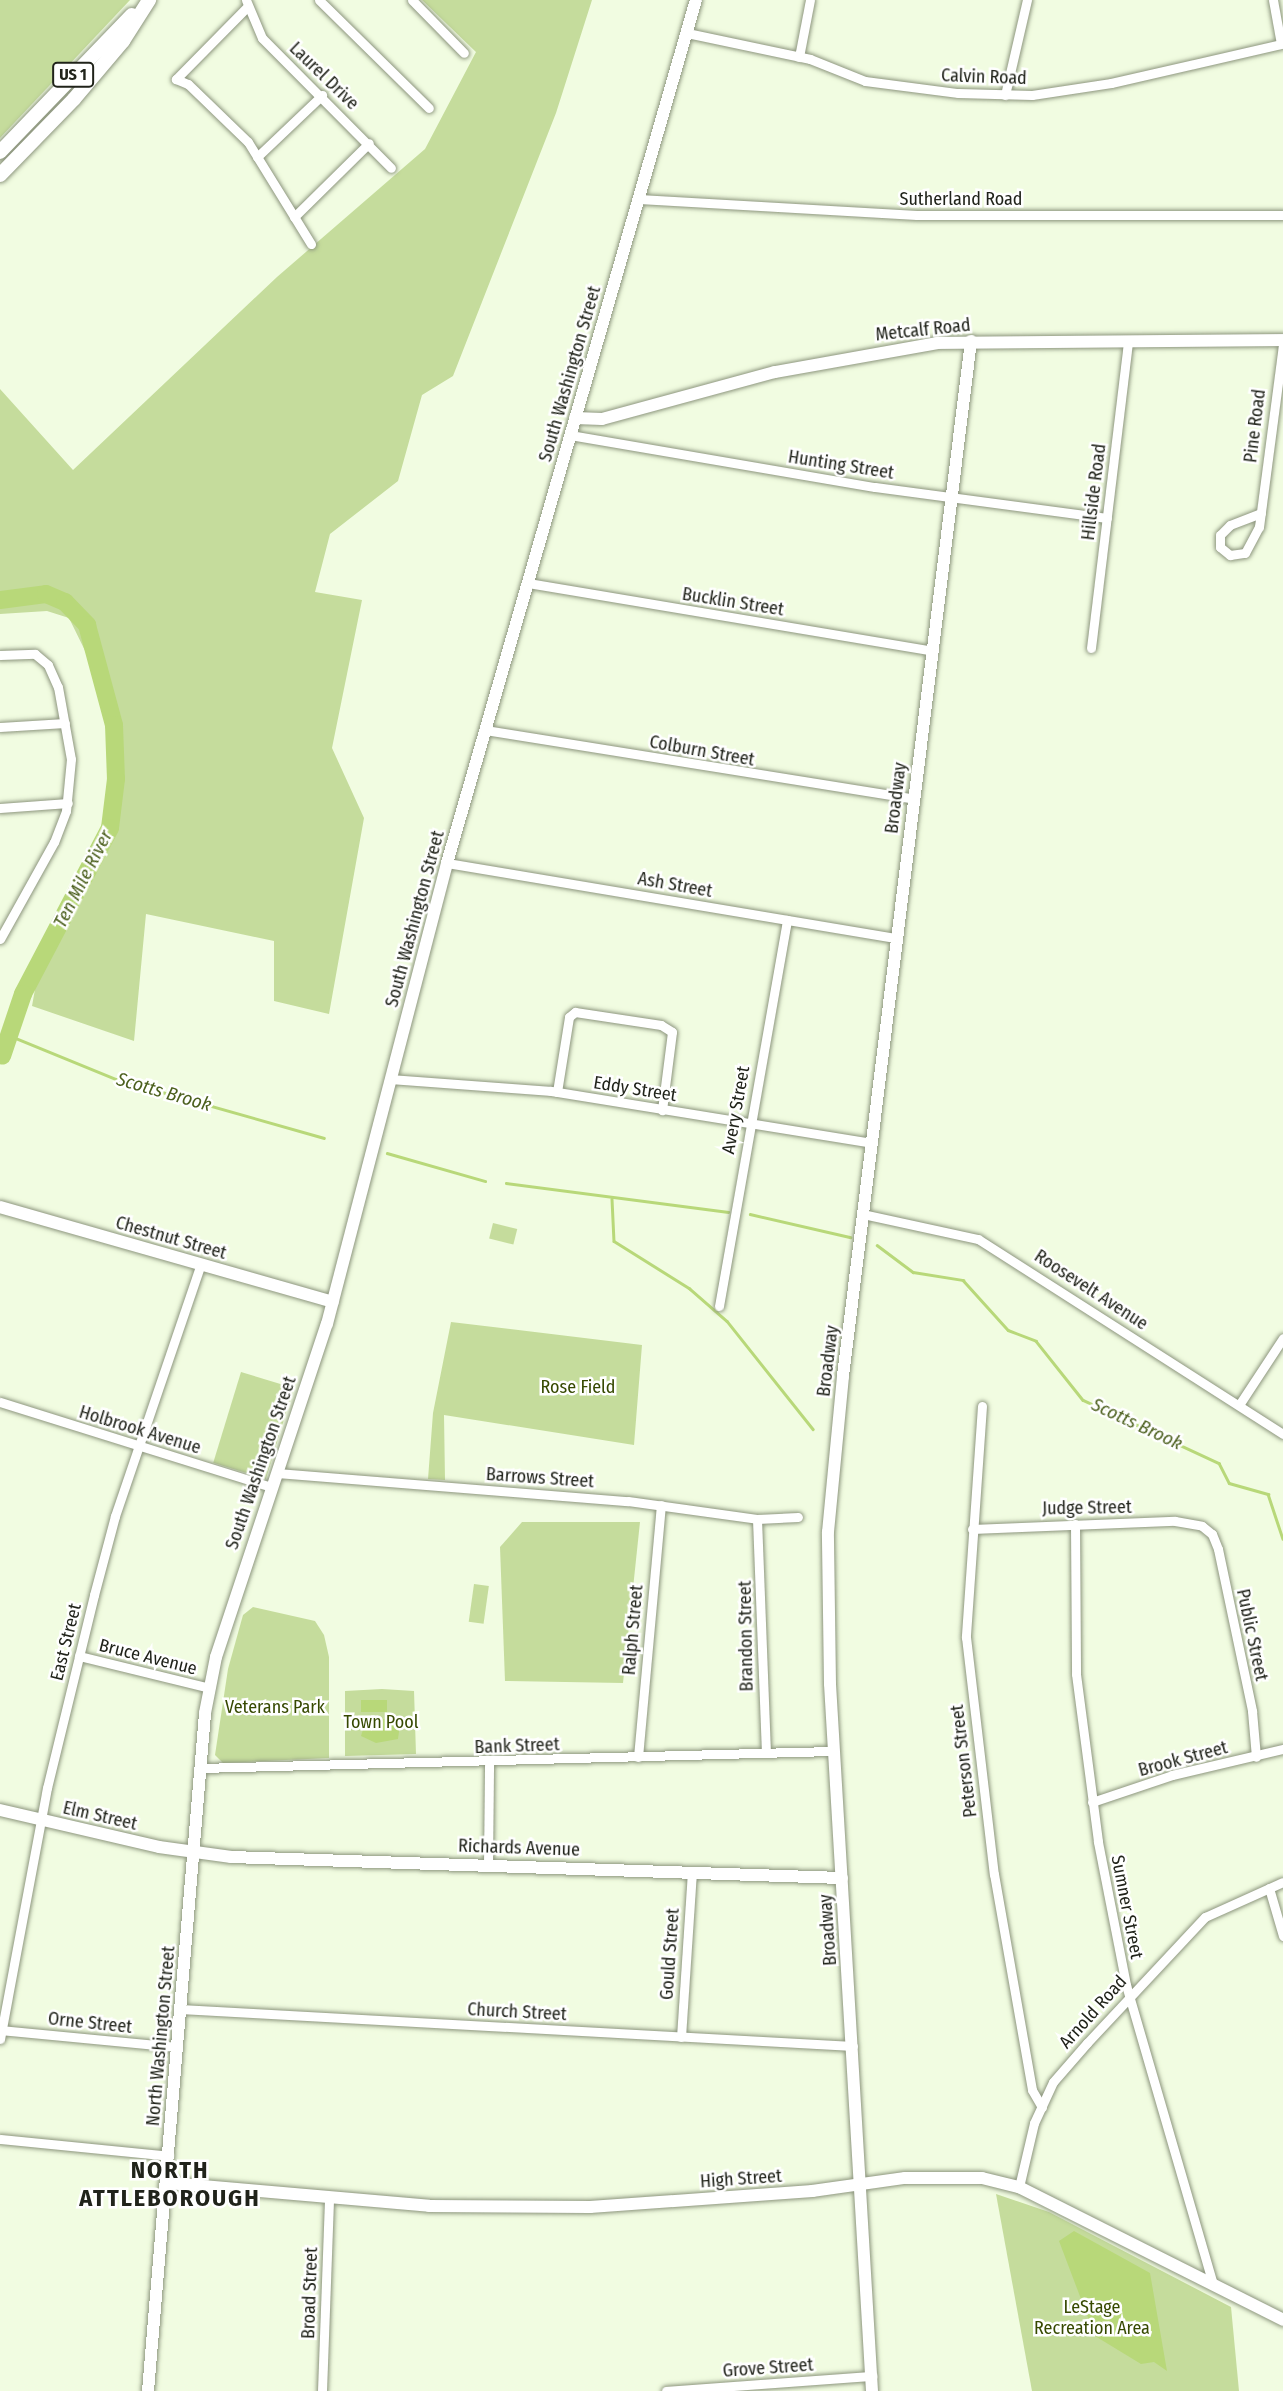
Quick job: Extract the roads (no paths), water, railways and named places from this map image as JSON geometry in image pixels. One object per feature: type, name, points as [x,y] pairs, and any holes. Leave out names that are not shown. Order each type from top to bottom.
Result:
[{"type":"main road","name":"US 1","points":[[0,152],[149,0],[123,41],[74,99],[0,175]]},
{"type":"street","points":[[319,0],[429,108]]},
{"type":"street","points":[[412,0],[464,53]]},
{"type":"street","name":"South Washington Street","points":[[194,1852],[200,1768],[210,1688],[227,1613],[277,1473],[333,1302],[447,863],[696,0]]},
{"type":"street","points":[[799,57],[810,0]]},
{"type":"street","points":[[1005,94],[1027,0]]},
{"type":"street","name":"Calvin Road","points":[[687,33],[799,57],[865,81],[1005,94],[1067,92],[1281,44],[1273,0]]},
{"type":"street","points":[[247,3],[176,79],[188,84],[220,112],[257,157],[311,244]]},
{"type":"street","name":"Laurel Drive","points":[[247,3],[262,38],[322,95],[391,168]]},
{"type":"street","points":[[257,157],[322,95]]},
{"type":"street","points":[[294,217],[369,143]]},
{"type":"street","name":"Sutherland Road","points":[[639,199],[917,215],[1283,215]]},
{"type":"street","name":"Hillside Road","points":[[1091,648],[1128,340]]},
{"type":"street","name":"Metcalf Road","points":[[575,418],[602,419],[828,360],[971,341],[1283,342]]},
{"type":"street","name":"Broadway","points":[[872,2391],[834,1751],[828,1629],[829,1519],[863,1214],[971,341]]},
{"type":"street","name":"Pine Road","points":[[1261,513],[1230,525],[1220,535],[1220,547],[1230,555],[1245,553],[1254,543],[1261,513],[1283,342]]},
{"type":"street","name":"Hunting Street","points":[[570,435],[952,499],[1107,518]]},
{"type":"street","name":"Bucklin Street","points":[[528,583],[933,651]]},
{"type":"street","points":[[0,655],[35,654],[48,665],[58,687],[72,759],[68,803],[54,842],[0,939]]},
{"type":"street","points":[[0,727],[65,723]]},
{"type":"street","name":"Colburn Street","points":[[485,730],[914,799]]},
{"type":"street","points":[[0,808],[68,803]]},
{"type":"street","name":"Ash Street","points":[[447,863],[897,938]]},
{"type":"street","name":"Avery Street","points":[[719,1306],[787,920]]},
{"type":"street","points":[[557,1092],[569,1017],[575,1012],[661,1024],[672,1032],[662,1110]]},
{"type":"street","name":"Eddy Street","points":[[391,1079],[557,1092],[872,1143]]},
{"type":"street","name":"Chestnut Street","points":[[0,1207],[333,1302]]},
{"type":"street","name":"Roosevelt Avenue","points":[[863,1214],[978,1239],[1283,1434]]},
{"type":"street","name":"East Street","points":[[0,2033],[41,1821],[115,1516],[201,1264]]},
{"type":"street","points":[[1239,1405],[1283,1338]]},
{"type":"street","name":"Holbrook Avenue","points":[[0,1402],[271,1487]]},
{"type":"street","name":"Peterson Street","points":[[982,1406],[967,1637],[975,1718],[1007,1956],[1032,2090],[1042,2107]]},
{"type":"street","name":"Barrows Street","points":[[277,1473],[660,1505],[757,1520],[798,1517]]},
{"type":"street","name":"Ralph Street","points":[[638,1757],[660,1505]]},
{"type":"street","name":"Brandon Street","points":[[757,1520],[766,1753]]},
{"type":"street","name":"Judge Street","points":[[972,1529],[1175,1521],[1202,1525]]},
{"type":"street","name":"Sumner Street","points":[[1075,1524],[1075,1660],[1092,1802],[1129,1995],[1213,2285]]},
{"type":"street","name":"Public Street","points":[[1202,1525],[1212,1534],[1218,1549],[1252,1711],[1256,1757]]},
{"type":"street","name":"Bruce Avenue","points":[[79,1656],[210,1688]]},
{"type":"street","name":"Brook Street","points":[[1092,1802],[1172,1775],[1283,1749]]},
{"type":"street","name":"Bank Street","points":[[200,1768],[834,1751]]},
{"type":"street","points":[[488,1865],[489,1762]]},
{"type":"street","name":"Elm Street","points":[[0,1810],[194,1852]]},
{"type":"street","name":"Richards Avenue","points":[[194,1852],[842,1878]]},
{"type":"street","name":"North Washington Street","points":[[148,2391],[168,2183],[194,1852]]},
{"type":"street","name":"Gould Street","points":[[681,2037],[692,1872]]},
{"type":"street","name":"Arnold Road","points":[[1019,2187],[1042,2107],[1053,2082],[1129,1995],[1205,1917],[1283,1882]]},
{"type":"street","points":[[1269,1888],[1283,1936]]},
{"type":"street","name":"Church Street","points":[[180,2008],[853,2046]]},
{"type":"street","name":"Orne Street","points":[[0,2033],[177,2047]]},
{"type":"street","points":[[0,2139],[169,2156]]},
{"type":"street","name":"High Street","points":[[168,2183],[429,2206],[590,2207],[945,2176],[982,2178],[1019,2187],[1283,2320]]},
{"type":"street","name":"Broad Street","points":[[322,2391],[329,2196]]},
{"type":"street","name":"Grove Street","points":[[666,2391],[872,2376]]},
{"type":"waterway","name":"Ten Mile River","points":[[0,600],[46,594],[65,602],[87,625],[114,725],[116,779],[110,828],[23,994],[2,1056]]},
{"type":"waterway","name":"Scotts Brook","points":[[8,1035],[116,1079],[324,1138]]},
{"type":"waterway","name":"Scotts Brook","points":[[387,1153],[485,1181]]},
{"type":"waterway","name":"Scotts Brook","points":[[506,1183],[728,1212]]},
{"type":"waterway","points":[[612,1199],[614,1241],[689,1288],[727,1321],[813,1429]]},
{"type":"waterway","name":"Scotts Brook","points":[[750,1214],[850,1237]]},
{"type":"waterway","name":"Scotts Brook","points":[[877,1245],[913,1272],[963,1280],[1008,1330],[1036,1341],[1083,1400],[1219,1463],[1229,1483],[1268,1494],[1283,1539]]},
{"type":"district","name":"NORTH ATTLEBOROUGH","points":[[170,2185]]},
{"type":"park label","name":"Rose Field","points":[[578,1387]]},
{"type":"park label","name":"Veterans Park","points":[[275,1707]]},
{"type":"park label","name":"Town Pool","points":[[381,1722]]},
{"type":"park label","name":"LeStage Recreation Area","points":[[1092,2318]]}]
